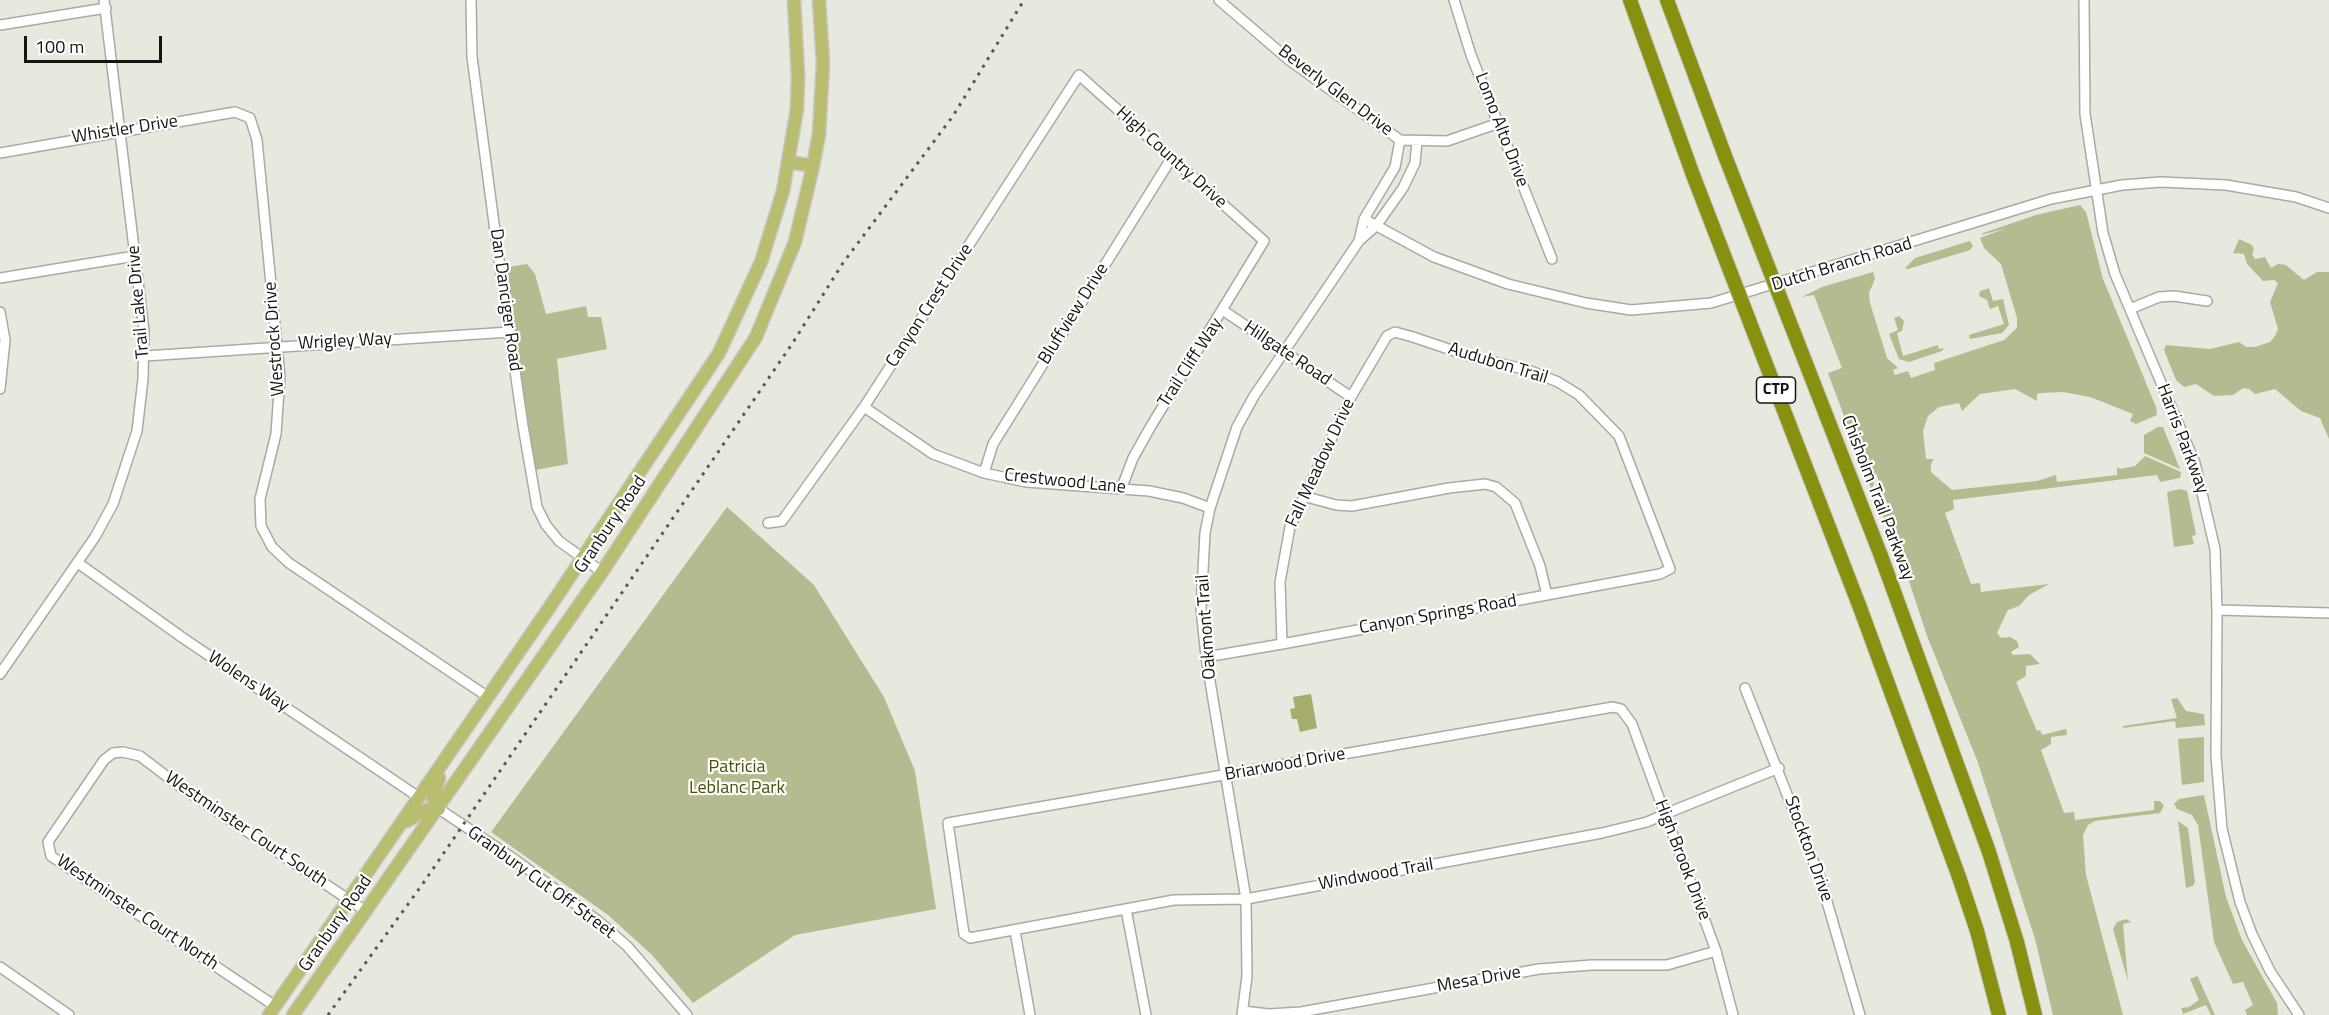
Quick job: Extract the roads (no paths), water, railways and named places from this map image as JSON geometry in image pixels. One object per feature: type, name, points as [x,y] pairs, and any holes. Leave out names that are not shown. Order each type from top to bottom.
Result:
[{"type":"highway","name":"CTP","points":[[1630,0],[1693,175],[1859,605],[1959,877],[1977,931],[1999,1015]]},
{"type":"highway","name":"Chisholm Trail Parkway","points":[[1669,4],[1725,156],[1881,556],[1989,852],[2036,1015]]},
{"type":"main road","name":"Granbury Road","points":[[272,1010],[420,798],[716,359],[762,258],[774,225],[789,162],[798,75],[794,0]]},
{"type":"main road","name":"Granbury Road","points":[[294,1015],[368,912],[602,572],[756,338],[783,276],[798,232],[819,134],[823,74],[819,0]]},
{"type":"main road","points":[[789,162],[813,166]]},
{"type":"main road","points":[[716,359],[736,370]]},
{"type":"main road","points":[[399,828],[418,813],[439,809],[433,799],[445,760]]},
{"type":"street","name":"Dan Danciger Road","points":[[471,0],[472,57],[537,507],[546,525],[560,542],[602,572]]},
{"type":"street","name":"Beverly Glen Drive","points":[[1219,0],[1289,60],[1400,140],[1448,141],[1499,123]]},
{"type":"street","name":"Lomo Alto Drive","points":[[1454,0],[1472,55],[1552,259]]},
{"type":"street","name":"Harris Parkway","points":[[2084,0],[2085,114],[2095,190],[2115,274],[2188,444],[2201,484],[2215,549],[2216,756],[2222,829],[2240,902],[2252,934],[2270,970],[2300,1015]]},
{"type":"street","points":[[0,25],[105,4]]},
{"type":"street","name":"Trail Lake Drive","points":[[0,674],[78,563],[112,504],[127,466],[137,431],[145,356],[122,131],[105,4]]},
{"type":"street","name":"High Country Drive","points":[[1079,75],[1264,241]]},
{"type":"street","name":"Canyon Crest Drive","points":[[768,522],[782,521],[864,407],[1079,75]]},
{"type":"street","name":"Whistler Drive","points":[[0,153],[235,112],[250,118]]},
{"type":"street","name":"Westrock Drive","points":[[250,118],[257,140],[278,346],[279,412],[260,498],[261,526],[272,547],[289,563],[488,697]]},
{"type":"street","name":"Oakmont Trail","points":[[1359,241],[1364,219],[1395,167],[1400,140]]},
{"type":"street","name":"Oakmont Trail","points":[[1243,1013],[1248,949],[1246,899],[1206,657],[1202,608],[1202,566],[1210,508],[1238,427],[1254,396],[1359,241],[1376,226],[1410,176],[1418,141]]},
{"type":"street","name":"Bluffview Drive","points":[[984,473],[993,444],[1171,159]]},
{"type":"street","name":"Dutch Branch Road","points":[[1364,219],[1434,257],[1508,284],[1586,303],[1631,310],[1712,303],[2051,199],[2095,190],[2161,182],[2226,184],[2295,197],[2329,208]]},
{"type":"street","name":"Trail Cliff Way","points":[[1122,487],[1133,458],[1151,426],[1224,310],[1264,241]]},
{"type":"street","points":[[0,278],[135,256]]},
{"type":"street","points":[[2130,309],[2159,297],[2174,296],[2207,301]]},
{"type":"street","name":"Hillgate Road","points":[[1224,310],[1351,397]]},
{"type":"street","points":[[0,312],[5,340],[0,389]]},
{"type":"street","name":"Wrigley Way","points":[[145,356],[510,332]]},
{"type":"street","name":"Fall Meadow Drive","points":[[1282,644],[1279,604],[1281,564],[1290,527],[1351,397],[1387,336],[1395,332]]},
{"type":"street","name":"Audubon Trail","points":[[1395,332],[1472,357],[1528,370],[1558,382],[1579,395],[1619,436],[1670,569]]},
{"type":"street","name":"Crestwood Lane","points":[[864,407],[933,454],[984,473],[1026,482],[1122,487],[1184,498],[1210,508]]},
{"type":"street","points":[[1303,496],[1336,505],[1352,506],[1449,488],[1485,484],[1496,487],[1515,503],[1540,566],[1547,595]]},
{"type":"street","name":"Wolens Way","points":[[78,563],[183,638],[420,798]]},
{"type":"street","name":"Canyon Springs Road","points":[[1206,657],[1660,574],[1670,569]]},
{"type":"street","points":[[2217,610],[2329,613]]},
{"type":"street","name":"Stockton Drive","points":[[1745,688],[1779,768],[1820,878],[1860,1015]]},
{"type":"street","name":"Briarwood Drive","points":[[964,934],[948,823],[1187,779],[1226,776],[1599,708],[1621,709]]},
{"type":"street","name":"High Brook Drive","points":[[1621,709],[1632,724],[1716,951],[1732,1015]]},
{"type":"street","name":"Westminster Court South","points":[[123,752],[140,756],[178,785],[368,912]]},
{"type":"street","name":"Westminster Court North","points":[[123,752],[113,753],[104,760],[48,842],[51,856],[272,1010]]},
{"type":"street","name":"Windwood Trail","points":[[964,934],[970,938],[1188,899],[1246,899],[1602,833],[1665,814],[1779,768]]},
{"type":"street","name":"Granbury Cut Off Street","points":[[439,809],[517,861],[597,920],[627,946],[687,1015]]},
{"type":"street","points":[[1126,909],[1146,1015]]},
{"type":"street","points":[[1014,931],[1030,1015]]},
{"type":"street","name":"Mesa Drive","points":[[1243,1013],[1301,1012],[1539,969],[1592,965],[1667,965],[1716,951]]},
{"type":"street","points":[[0,967],[69,1015]]},
{"type":"railway","points":[[328,1015],[424,882],[792,344],[843,263],[953,116],[1024,0]]},
{"type":"park label","name":"Patricia Leblanc Park","points":[[737,778]]}]
